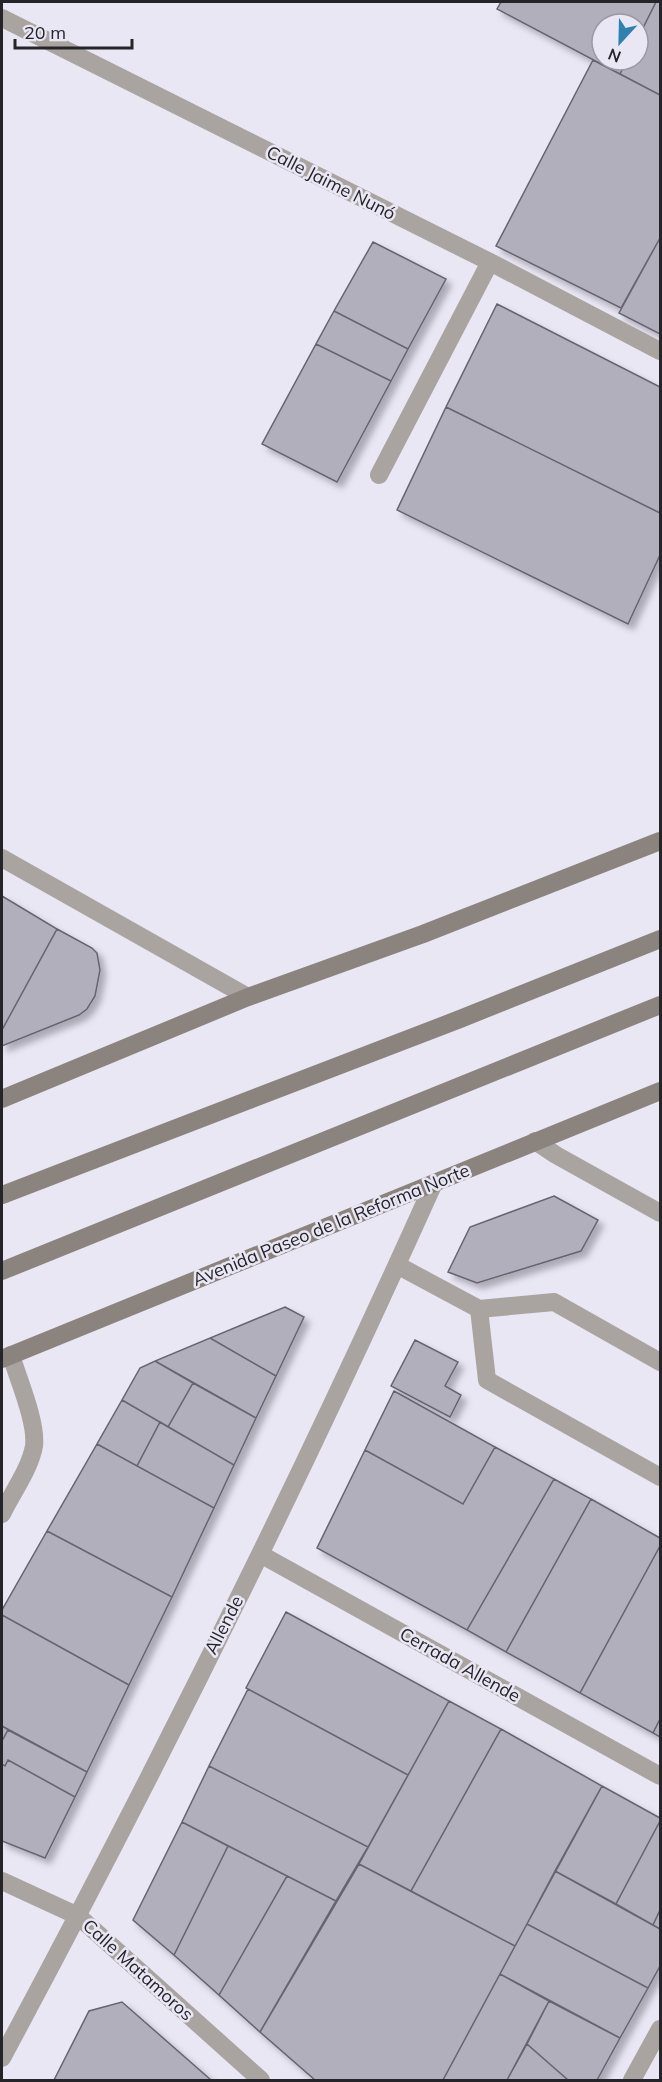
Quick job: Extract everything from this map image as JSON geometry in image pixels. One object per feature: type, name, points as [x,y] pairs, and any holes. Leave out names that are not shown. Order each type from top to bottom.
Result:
[{"type":"street","name":"Calle Jaime Nunó","points":[[2,18],[490,262],[660,351]]},
{"type":"street","points":[[379,475],[490,262]]},
{"type":"street","points":[[2,1099],[248,997],[423,934],[660,841]]},
{"type":"street","points":[[2,858],[248,997]]},
{"type":"street","points":[[2,1195],[460,1019],[660,939]]},
{"type":"street","points":[[2,1271],[660,1005]]},
{"type":"street","name":"Avenida Paseo de la Reforma Norte","points":[[6,1357],[660,1091]]},
{"type":"street","points":[[535,1141],[660,1213]]},
{"type":"street","name":"Allende","points":[[2,2058],[78,1916],[260,1554],[433,1185]]},
{"type":"street","points":[[397,1265],[479,1309],[554,1302],[660,1362]]},
{"type":"street","points":[[479,1309],[487,1380],[660,1478]]},
{"type":"street","points":[[2,1514],[34,1446],[34,1427],[6,1357]]},
{"type":"street","name":"Cerrada Allende","points":[[260,1554],[660,1776]]},
{"type":"street","name":"Calle Matamoros","points":[[2,1881],[78,1916],[261,2080]]},
{"type":"street","points":[[632,2080],[660,2029]]},
{"type":"building","points":[[501,2],[656,2],[650,14],[650,12],[590,12],[590,58],[497,9]]},
{"type":"building","points":[[656,2],[660,2],[660,95],[620,74],[621,72],[650,72],[650,14]]},
{"type":"building","points":[[590,66],[590,72],[616,72],[660,95],[660,238],[621,308],[496,246]]},
{"type":"building","points":[[660,238],[660,334],[619,313]]},
{"type":"building","points":[[373,242],[446,279],[408,349],[334,311]]},
{"type":"building","points":[[497,304],[660,387],[660,513],[446,407]]},
{"type":"building","points":[[334,311],[408,349],[391,381],[316,344]]},
{"type":"building","points":[[316,344],[391,381],[337,482],[262,444]]},
{"type":"building","points":[[446,407],[660,513],[660,555],[628,624],[397,510]]},
{"type":"building","points":[[2,896],[57,929],[2,1030]]},
{"type":"building","points":[[57,929],[97,953],[100,970],[95,996],[87,1009],[79,1015],[2,1046],[2,1030]]},
{"type":"building","points":[[554,1196],[598,1220],[581,1251],[477,1283],[448,1272],[470,1227]]},
{"type":"building","points":[[285,1307],[304,1317],[276,1376],[210,1338]]},
{"type":"building","points":[[210,1338],[276,1376],[256,1418],[155,1361]]},
{"type":"building","points":[[415,1340],[458,1362],[445,1386],[461,1395],[450,1417],[391,1386]]},
{"type":"building","points":[[155,1361],[193,1383],[168,1427],[122,1400],[140,1368]]},
{"type":"building","points":[[193,1383],[256,1418],[234,1465],[168,1427]]},
{"type":"building","points":[[394,1391],[495,1447],[463,1504],[365,1450]]},
{"type":"building","points":[[122,1400],[160,1422],[137,1466],[97,1444]]},
{"type":"building","points":[[160,1422],[234,1465],[214,1508],[137,1466]]},
{"type":"building","points":[[97,1444],[214,1508],[172,1597],[47,1531]]},
{"type":"building","points":[[495,1447],[554,1479],[467,1630],[317,1548],[365,1450],[463,1504]]},
{"type":"building","points":[[554,1479],[591,1499],[506,1652],[467,1630]]},
{"type":"building","points":[[591,1499],[660,1538],[660,1546],[580,1693],[506,1652]]},
{"type":"building","points":[[47,1531],[172,1597],[129,1685],[2,1615],[2,1610]]},
{"type":"building","points":[[660,1546],[660,1719],[653,1733],[580,1693]]},
{"type":"building","points":[[286,1612],[449,1701],[408,1775],[246,1688]]},
{"type":"building","points":[[2,1615],[129,1685],[87,1772],[2,1726]]},
{"type":"building","points":[[248,1689],[408,1775],[368,1847],[209,1766]]},
{"type":"building","points":[[449,1701],[501,1729],[411,1891],[359,1864]]},
{"type":"building","points":[[660,1719],[660,1737],[653,1733]]},
{"type":"building","points":[[2,1726],[8,1730],[2,1741]]},
{"type":"building","points":[[501,1729],[602,1786],[515,1946],[411,1891]]},
{"type":"building","points":[[8,1730],[87,1772],[75,1797],[8,1760],[5,1766],[2,1764],[2,1741]]},
{"type":"building","points":[[8,1760],[75,1797],[45,1858],[2,1841],[2,1764],[5,1766]]},
{"type":"building","points":[[209,1766],[368,1847],[336,1901],[182,1822]]},
{"type":"building","points":[[602,1786],[660,1818],[616,1904],[555,1871]]},
{"type":"building","points":[[660,1821],[660,1910],[653,1925],[616,1904]]},
{"type":"building","points":[[182,1822],[228,1846],[174,1955],[133,1920]]},
{"type":"building","points":[[228,1846],[287,1876],[219,1995],[174,1955]]},
{"type":"building","points":[[359,1864],[515,1946],[443,2080],[315,2080],[260,2032]]},
{"type":"building","points":[[555,1871],[660,1929],[660,1966],[648,1988],[527,1924]]},
{"type":"building","points":[[287,1876],[336,1901],[260,2032],[219,1995]]},
{"type":"building","points":[[660,1910],[660,1929],[653,1925]]},
{"type":"building","points":[[527,1924],[648,1988],[620,2038],[500,1974]]},
{"type":"building","points":[[500,1974],[549,2001],[507,2080],[443,2080]]},
{"type":"building","points":[[549,2001],[620,2038],[597,2080],[568,2080],[527,2044]]},
{"type":"building","points":[[122,2002],[211,2080],[54,2080],[89,2011]]},
{"type":"building","points":[[527,2044],[568,2080],[507,2080]]}]
